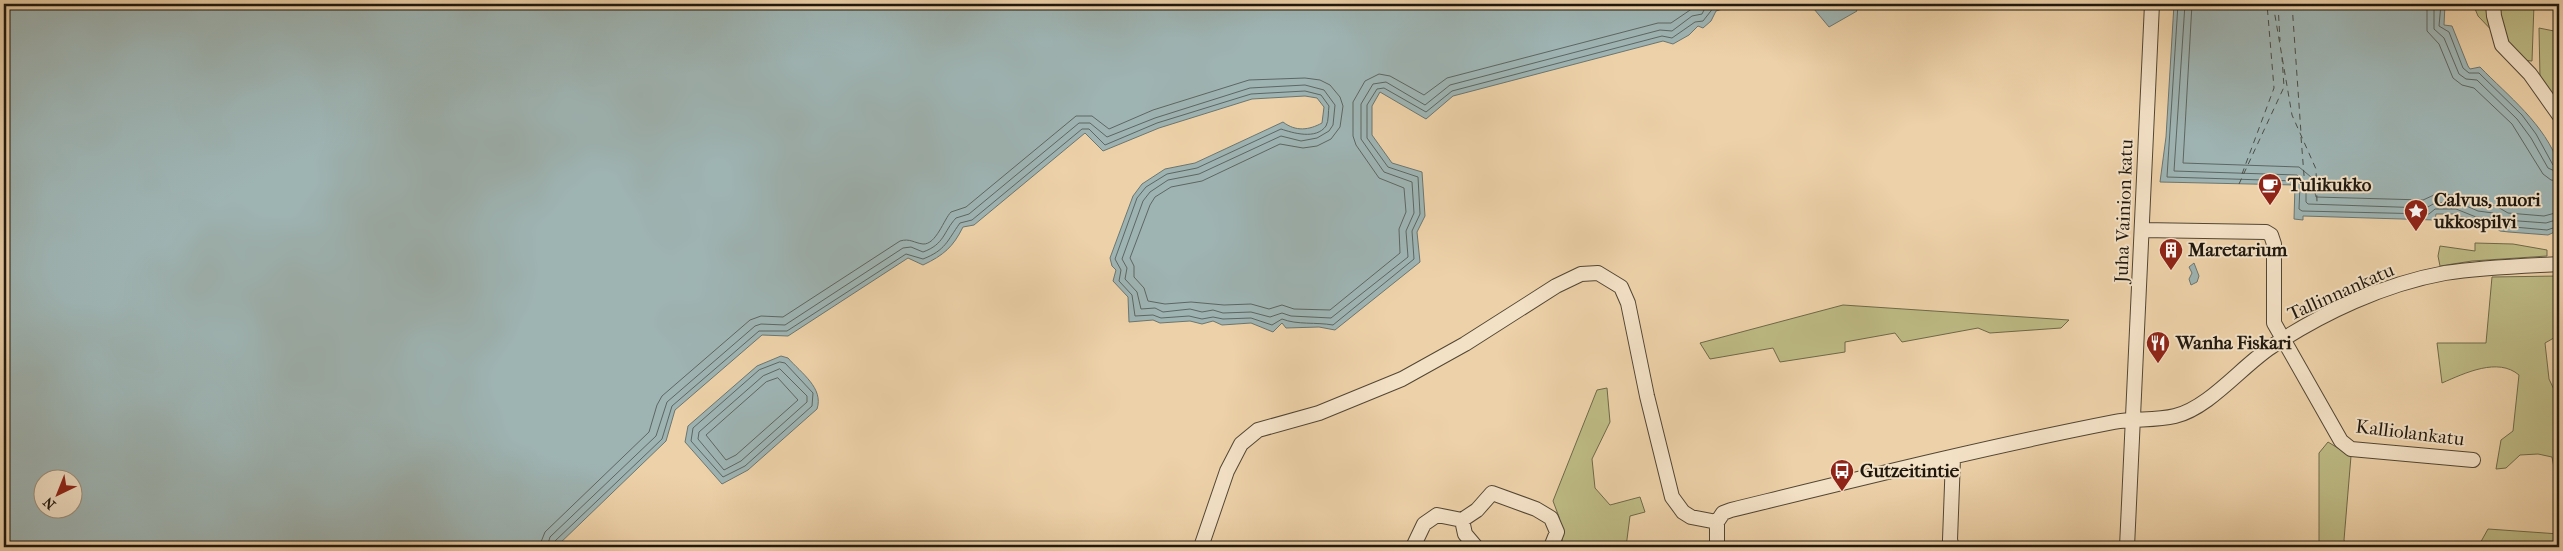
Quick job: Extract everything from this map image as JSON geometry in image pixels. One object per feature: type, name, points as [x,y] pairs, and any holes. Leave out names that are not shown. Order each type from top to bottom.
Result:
[{"type":"street","name":"Juha Vainion katu","points":[[2127,547],[2152,4]]},
{"type":"street","points":[[2493,4],[2494,16],[2502,45],[2530,74],[2559,116]]},
{"type":"street","points":[[2142,230],[2266,232],[2271,235],[2274,244],[2274,323],[2282,340]]},
{"type":"street","name":"Tallinnankatu","points":[[2133,420],[2175,416],[2193,408],[2261,354],[2282,340],[2350,305],[2412,281],[2468,270],[2559,264]]},
{"type":"street","points":[[1201,547],[1227,471],[1241,444],[1258,430],[1319,413],[1402,379],[1465,344],[1556,286],[1581,274],[1598,273],[1621,287],[1628,303],[1668,490],[1683,512],[1691,517],[1718,522]]},
{"type":"street","name":"Kalliolankatu","points":[[2282,340],[2341,441],[2350,449],[2472,460]]},
{"type":"street","points":[[1717,547],[1718,522],[1723,513],[1953,458],[2117,421],[2133,420]]},
{"type":"street","points":[[1952,547],[1950,540],[1953,458]]},
{"type":"street","points":[[1413,547],[1424,524],[1437,515],[1462,520],[1477,510],[1492,493],[1551,518],[1557,532],[1552,547]]},
{"type":"street","points":[[1462,520],[1465,534],[1476,547]]},
{"type":"shaded area","points":[[2473,4],[2534,4],[2532,61],[2520,60],[2478,16]]},
{"type":"shaded area","points":[[2539,28],[2559,32],[2559,106],[2540,78]]},
{"type":"shaded area","points":[[2475,243],[2513,244],[2547,250],[2547,256],[2472,261],[2440,266],[2438,256],[2440,246],[2475,251]]},
{"type":"shaded area","points":[[2559,276],[2559,335],[2545,343],[2549,379],[2559,400],[2559,494],[2552,457],[2538,454],[2520,455],[2506,468],[2496,469],[2501,440],[2513,431],[2519,375],[2501,367],[2481,368],[2442,383],[2437,343],[2486,343],[2492,277]]},
{"type":"shaded area","points":[[1843,305],[2069,320],[2061,328],[1990,333],[1978,328],[1902,342],[1895,333],[1845,342],[1845,352],[1780,362],[1773,348],[1710,359],[1700,343]]},
{"type":"shaded area","points":[[1607,388],[1610,422],[1592,459],[1595,488],[1610,505],[1640,497],[1645,512],[1630,516],[1626,547],[1563,547],[1559,517],[1553,501],[1597,390]]},
{"type":"shaded area","points":[[2328,442],[2351,456],[2344,540],[2347,547],[2319,547],[2319,453]]},
{"type":"shaded area","points":[[2488,529],[2559,534],[2559,547],[2478,547]]},
{"type":"water","points":[[4,4],[1739,4],[1716,11],[1711,21],[1703,28],[1698,26],[1689,35],[1673,44],[1663,41],[1453,96],[1426,119],[1380,92],[1372,106],[1372,135],[1392,163],[1422,172],[1425,216],[1417,232],[1420,262],[1335,330],[1319,327],[1286,328],[1282,323],[1273,332],[1251,323],[1222,325],[1213,321],[1202,324],[1190,321],[1160,323],[1153,320],[1129,322],[1128,297],[1113,281],[1116,270],[1112,266],[1110,258],[1133,196],[1142,184],[1165,169],[1195,163],[1283,122],[1298,129],[1322,123],[1324,107],[1317,98],[1305,96],[1252,99],[1159,128],[1103,151],[1085,133],[974,225],[963,227],[947,250],[937,258],[923,265],[908,258],[788,336],[762,335],[675,410],[666,441],[556,547],[4,547]]},
{"type":"water","points":[[1806,4],[1853,4],[1857,11],[1829,27],[1814,9]]},
{"type":"water","points":[[2174,4],[2445,4],[2444,25],[2452,26],[2470,69],[2480,67],[2514,100],[2545,136],[2553,150],[2560,170],[2559,230],[2548,235],[2500,231],[2489,223],[2458,216],[2457,214],[2436,214],[2435,220],[2303,216],[2303,220],[2294,219],[2295,185],[2160,182],[2166,137]]},
{"type":"water","points":[[2194,263],[2199,276],[2197,282],[2191,285],[2189,279],[2192,273],[2189,267]]},
{"type":"water","points":[[781,356],[788,358],[810,381],[817,394],[817,409],[748,470],[722,484],[685,442],[688,426],[757,366]]},
{"type":"ferry route","points":[[2242,174],[2274,88],[2267,4]]},
{"type":"ferry route","points":[[2273,4],[2292,115],[2316,169],[2317,202]]},
{"type":"ferry route","points":[[2278,4],[2280,41]]},
{"type":"ferry route","points":[[2292,4],[2301,133]]},
{"type":"ferry route","points":[[2239,184],[2284,87],[2282,57]]},
{"type":"ferry route","points":[[2301,137],[2305,188]]},
{"type":"place","name":"Tulikukko","points":[[2270,206]]},
{"type":"place","name":"Calvus, nuori ukkospilvi","points":[[2416,232]]},
{"type":"place","name":"Maretarium","points":[[2171,271]]},
{"type":"place","name":"Wanha Fiskari","points":[[2158,364]]},
{"type":"place","name":"Gutzeitintie","points":[[1842,492]]}]
